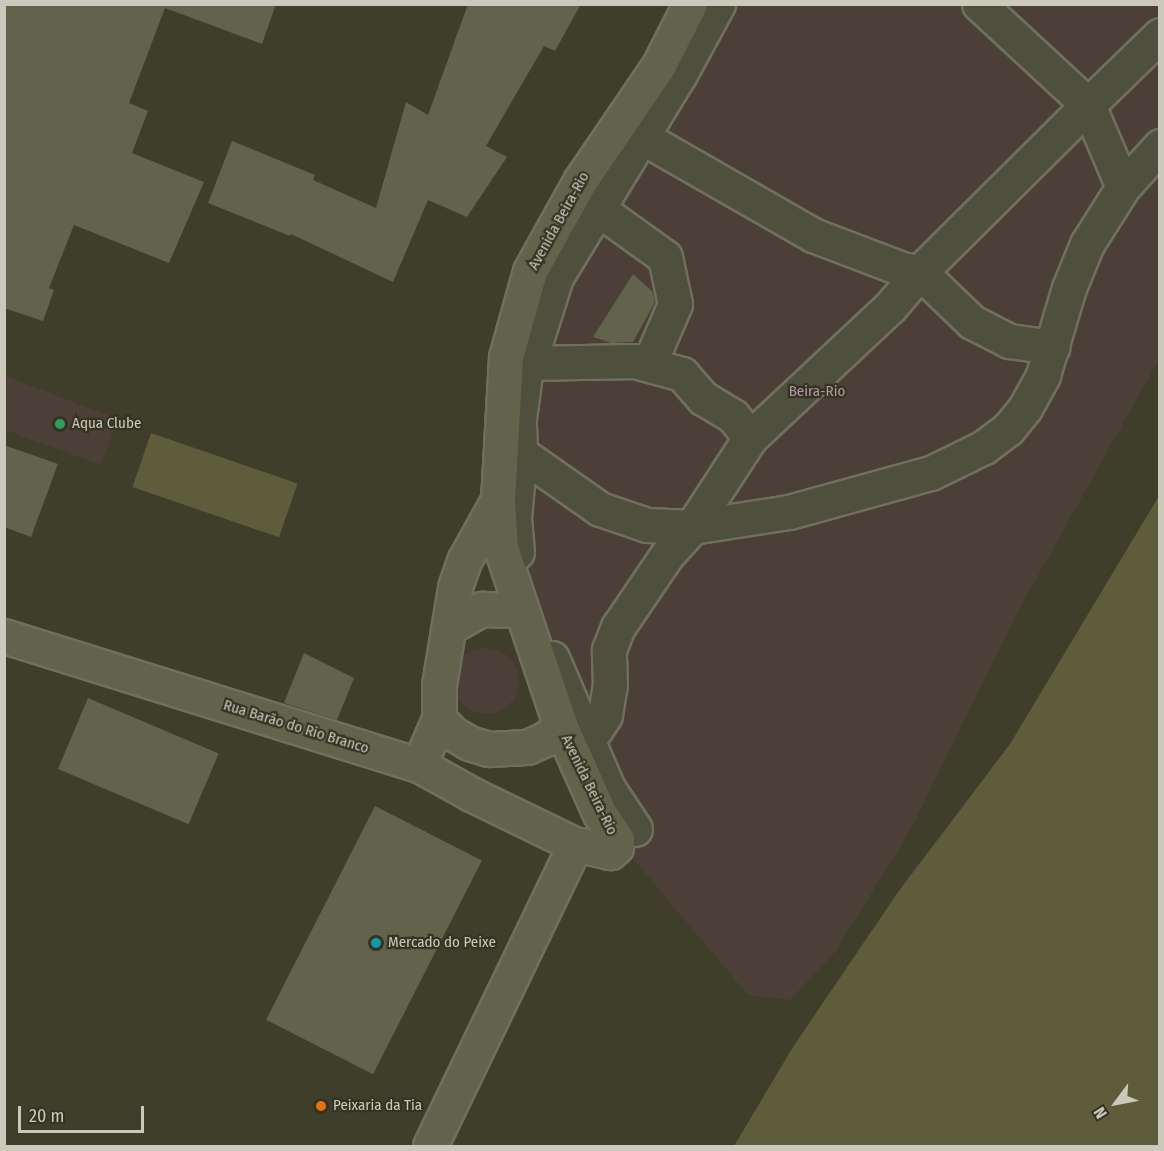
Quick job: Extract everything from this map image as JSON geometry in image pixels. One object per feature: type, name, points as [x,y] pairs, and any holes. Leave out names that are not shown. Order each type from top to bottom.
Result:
[{"type":"street","name":"Avenida Beira-Rio","points":[[576,845],[610,852],[616,847],[617,839],[599,812],[574,734],[520,610],[501,548],[498,500],[506,357],[530,271],[580,180],[659,65],[690,4]]},
{"type":"street","points":[[635,829],[574,734],[533,614],[517,555],[514,517],[520,453],[519,418],[527,363],[556,277],[680,74],[718,4]]},
{"type":"street","points":[[979,4],[1088,105],[1122,187]]},
{"type":"street","points":[[439,719],[452,733],[469,743],[489,749],[527,747],[545,739],[574,734],[605,715],[610,685],[609,650],[618,627],[667,555],[692,527],[750,438],[890,307],[920,272],[1160,35]]},
{"type":"street","points":[[642,137],[813,235],[905,270],[920,272],[972,322],[1009,341],[1053,347]]},
{"type":"street","points":[[520,453],[600,509],[647,525],[692,527],[789,512],[903,482],[958,460],[984,447],[1014,422],[1026,408],[1043,375],[1069,288],[1087,244],[1122,187],[1160,146]]},
{"type":"street","points":[[598,209],[665,257],[675,304],[656,348]]},
{"type":"street","points":[[527,363],[635,361],[682,374],[703,398],[733,416],[750,438]]},
{"type":"street","name":"Avenida Beira-Rio","points":[[419,765],[439,719],[439,685],[459,572],[498,500]]},
{"type":"street","points":[[448,627],[482,609],[520,610]]},
{"type":"street","name":"Rua Barão do Rio Branco","points":[[4,636],[419,765],[471,794],[576,845]]},
{"type":"street","points":[[430,1146],[576,845]]},
{"type":"green space","name":"Beira-Rio","points":[[718,5],[1159,5],[1159,359],[1016,615],[910,831],[835,952],[790,1000],[748,995],[609,830],[538,694],[507,622],[527,363]]},
{"type":"green space","name":"Aqua Clube","points":[[5,376],[118,419],[101,465],[5,430]]},
{"type":"green space","points":[[486,648],[498,651],[509,658],[516,669],[519,681],[516,693],[509,704],[498,711],[486,714],[474,711],[463,704],[456,693],[453,681],[456,669],[463,658],[474,651]]},
{"type":"shaded area","points":[[151,433],[298,483],[279,537],[132,487]]},
{"type":"shaded area","points":[[1159,496],[1159,1146],[734,1146],[793,1047],[898,892],[1010,744]]},
{"type":"building","points":[[4,4],[276,4],[262,44],[165,8],[129,103],[148,111],[132,153],[204,182],[169,263],[74,225],[49,288],[54,290],[43,321],[4,308]]},
{"type":"building","points":[[468,4],[581,4],[555,51],[544,46],[486,146],[507,157],[467,217],[428,200],[393,282],[291,234],[290,236],[208,203],[232,141],[315,175],[313,180],[376,208],[406,102],[428,115]]},
{"type":"building","points":[[633,274],[653,292],[655,302],[633,342],[611,343],[593,337]]},
{"type":"building","points":[[4,445],[58,464],[31,537],[4,527]]},
{"type":"building","points":[[304,653],[354,678],[337,720],[284,703]]},
{"type":"building","points":[[88,698],[219,753],[189,824],[58,769]]},
{"type":"building","name":"Mercado do Peixe","points":[[375,806],[482,860],[373,1074],[266,1020]]},
{"type":"place","name":"Aqua Clube","points":[[60,424]]},
{"type":"place","name":"Mercado do Peixe","points":[[376,943]]},
{"type":"place","name":"Peixaria da Tia","points":[[321,1106]]}]
